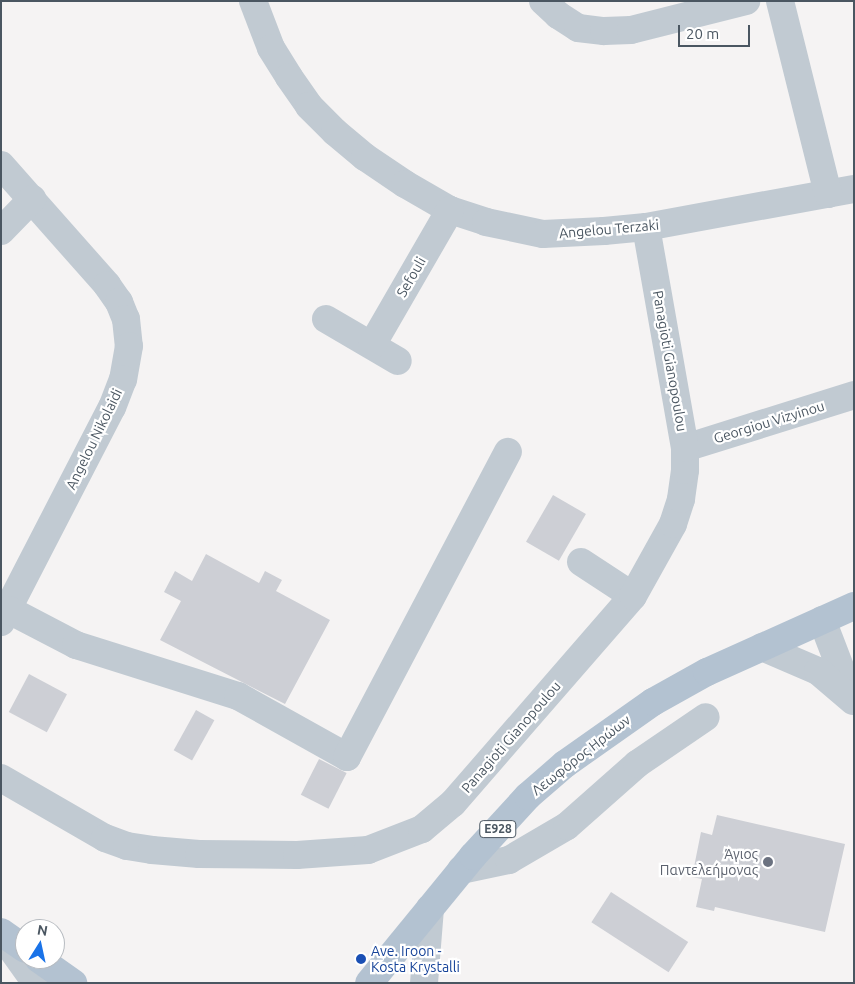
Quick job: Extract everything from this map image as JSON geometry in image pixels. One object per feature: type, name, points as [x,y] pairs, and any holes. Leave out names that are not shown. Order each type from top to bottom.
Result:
[{"type":"main road","name":"Λεωφόρος Ηρώων","points":[[369,983],[461,870],[528,796],[565,764],[609,730],[653,702],[707,672],[854,606]]},
{"type":"main road","points":[[1,933],[15,942]]},
{"type":"main road","points":[[53,969],[73,983]]},
{"type":"street","name":"Angelou Terzaki","points":[[253,1],[271,48],[309,106],[335,132],[405,184],[450,210],[486,222],[543,234],[580,234],[646,227],[841,191]]},
{"type":"street","points":[[543,1],[558,15],[578,28],[604,31],[631,30],[746,1]]},
{"type":"street","points":[[780,1],[841,191]]},
{"type":"street","name":"Angelou Nikolaidi","points":[[1,165],[119,302],[126,319],[129,346],[123,379],[112,407],[5,616]]},
{"type":"street","points":[[1,231],[32,199]]},
{"type":"street","name":"Sefouli","points":[[372,345],[450,210]]},
{"type":"street","name":"Panagioti Gianopoulou","points":[[1,778],[105,838],[127,846],[200,854],[297,855],[368,850],[422,829],[454,802],[633,596],[673,524],[681,499],[685,470],[685,448],[646,227]]},
{"type":"street","points":[[326,319],[398,361]]},
{"type":"street","name":"Georgiou Vizyinou","points":[[685,448],[854,395]]},
{"type":"street","points":[[5,616],[76,646],[238,696],[347,756],[508,452]]},
{"type":"street","points":[[581,562],[633,596]]},
{"type":"street","points":[[822,620],[853,702]]},
{"type":"street","points":[[762,647],[818,671],[853,702]]},
{"type":"street","points":[[461,870],[509,860],[567,826],[637,764],[706,717]]},
{"type":"street","points":[[424,983],[430,908]]},
{"type":"street","points":[[1,933],[36,983]]},
{"type":"building","points":[[553,495],[586,514],[559,561],[526,542]]},
{"type":"building","points":[[206,554],[259,583],[265,571],[282,580],[276,591],[330,620],[285,704],[160,640],[181,601],[164,592],[175,571],[192,581]]},
{"type":"building","points":[[29,674],[67,694],[47,732],[9,712]]},
{"type":"building","points":[[196,710],[214,720],[192,760],[174,750]]},
{"type":"building","points":[[319,759],[347,773],[328,809],[301,795]]},
{"type":"building","name":"Άγιος Παντελεήμονας","points":[[717,815],[845,844],[825,932],[715,907],[714,911],[696,907],[702,879],[692,877],[701,832],[712,835]]},
{"type":"building","points":[[611,892],[688,942],[669,972],[591,922]]},
{"type":"place","name":"Άγιος Παντελεήμονας","points":[[768,862]]},
{"type":"place","name":"Ave. Iroon - Kosta Krystalli","points":[[361,959]]}]
